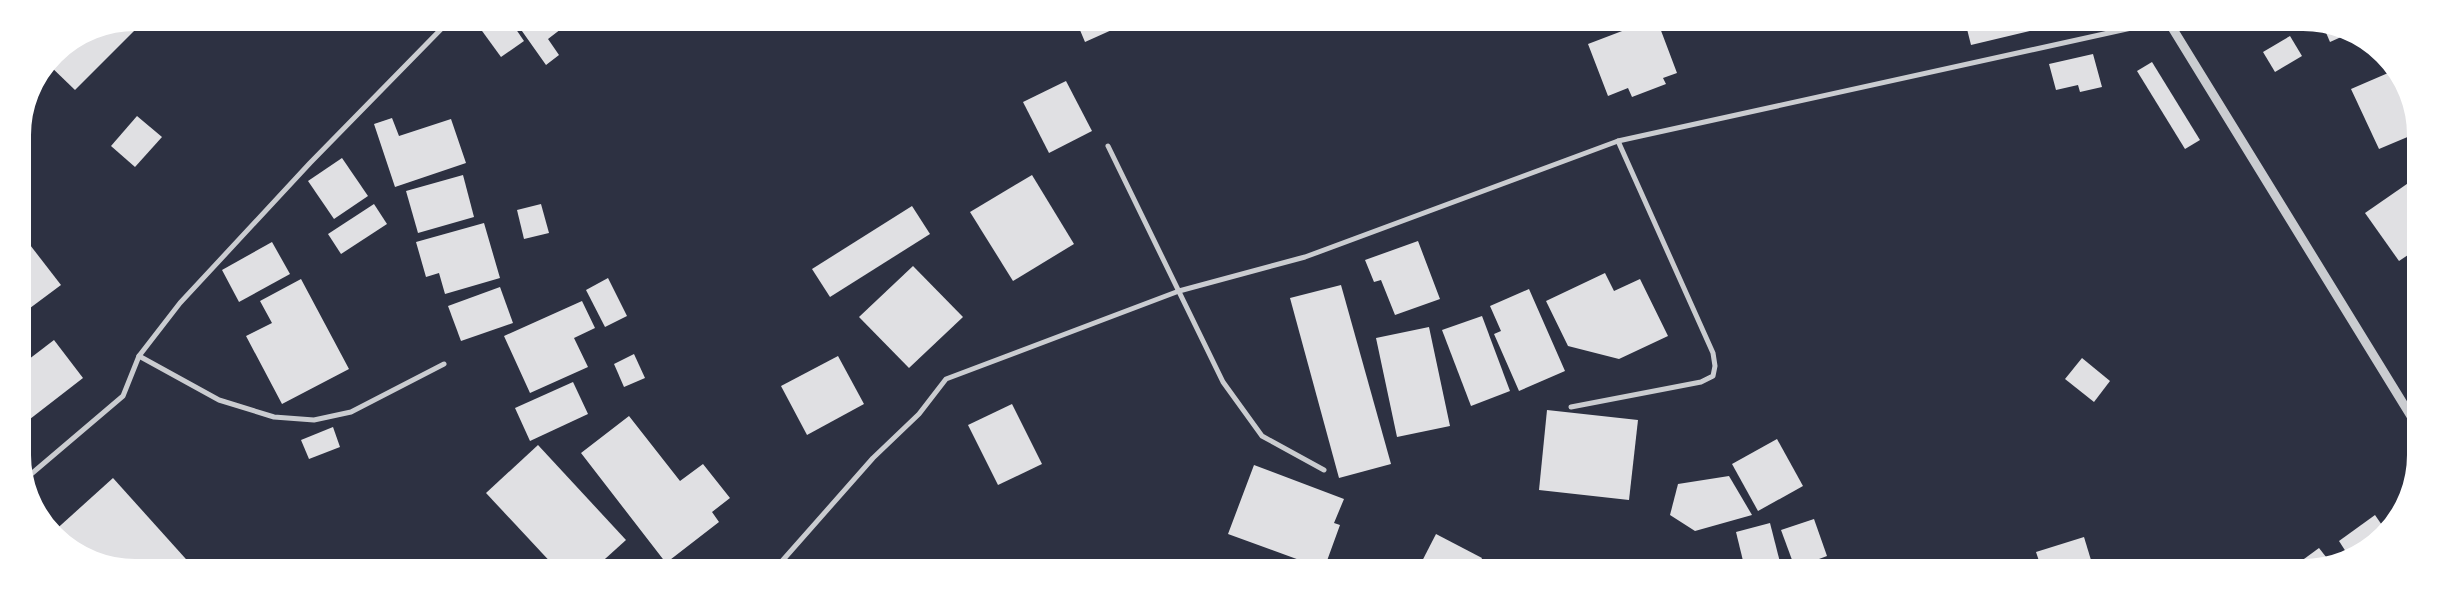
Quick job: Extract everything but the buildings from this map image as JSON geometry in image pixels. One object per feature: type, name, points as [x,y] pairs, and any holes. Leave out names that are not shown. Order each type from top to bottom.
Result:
[{"type":"street","points":[[30,475],[123,396],[139,356],[180,304],[303,170],[442,28]]},
{"type":"street","points":[[781,562],[873,458],[919,414],[946,379],[1178,291],[1305,257],[1618,141],[2131,28]]},
{"type":"street","points":[[2172,28],[2410,415]]},
{"type":"street","points":[[1571,407],[1701,382],[1713,376],[1715,366],[1713,353],[1618,141]]},
{"type":"street","points":[[1108,146],[1223,382],[1262,436],[1324,470]]},
{"type":"street","points":[[139,356],[220,400],[274,417],[314,420],[351,412],[444,364]]}]
